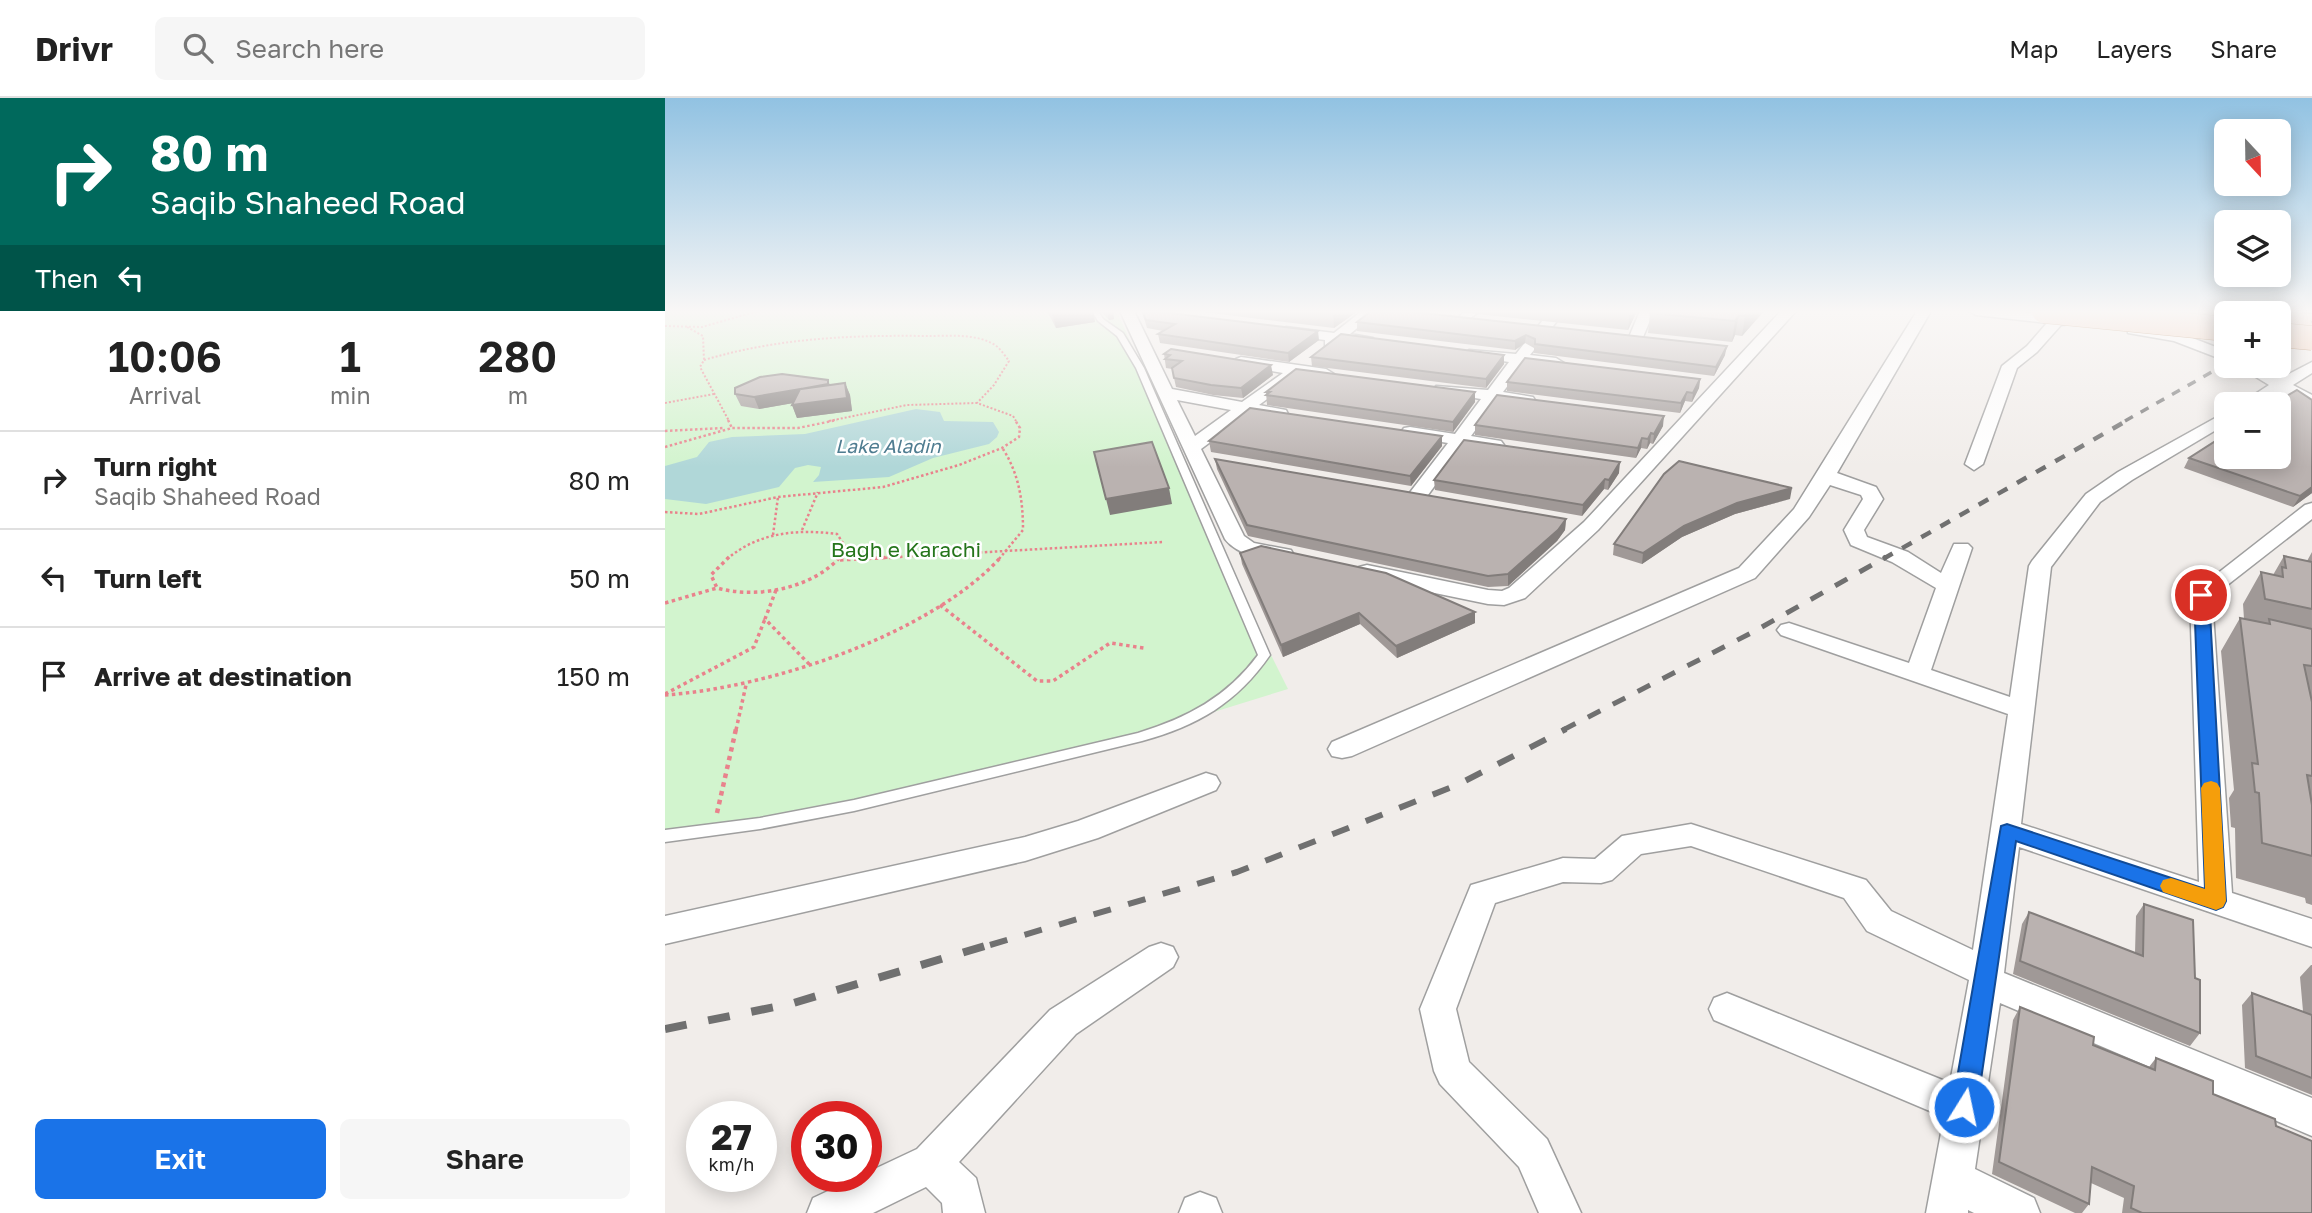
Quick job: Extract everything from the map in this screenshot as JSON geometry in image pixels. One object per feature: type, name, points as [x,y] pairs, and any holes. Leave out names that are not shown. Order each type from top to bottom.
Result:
[{"type":"street","points":[[1151,363],[1234,539],[1240,544],[1301,559]]},
{"type":"street","points":[[1245,363],[1348,377]]},
{"type":"street","points":[[1195,453],[1245,409],[1306,363]]},
{"type":"street","points":[[1444,500],[1411,494],[1459,439],[1516,363]]},
{"type":"street","points":[[1556,363],[1574,365]]},
{"type":"street","points":[[1354,570],[1504,598],[1517,593],[1591,526],[1687,422],[1735,363]]},
{"type":"street","points":[[1342,749],[1747,573],[1802,513],[1893,363]]},
{"type":"street","points":[[1974,464],[2010,366],[2014,363]]},
{"type":"street","points":[[2268,392],[2312,367]]},
{"type":"street","points":[[2270,378],[2312,402]]},
{"type":"street","points":[[1426,387],[1544,403]]},
{"type":"street","points":[[1166,393],[1245,409],[1298,416]]},
{"type":"street","points":[[1661,419],[1687,422]]},
{"type":"street","points":[[2019,1213],[1949,1196],[2007,831],[2040,566],[2093,498],[2214,424]]},
{"type":"street","points":[[1392,430],[1512,448]]},
{"type":"street","points":[[1195,453],[1225,463]]},
{"type":"street","points":[[1618,464],[1644,468]]},
{"type":"street","points":[[1826,475],[1869,491],[1873,499],[1854,530],[1858,541],[1901,557],[1948,586]]},
{"type":"street","points":[[2216,901],[2201,595],[2312,509]]},
{"type":"street","points":[[1564,521],[1591,526]]},
{"type":"street","points":[[1917,675],[1961,548]]},
{"type":"street","points":[[1789,631],[2022,710]]},
{"type":"street","points":[[665,930],[1025,849],[1087,830],[1206,783]]},
{"type":"street","points":[[2007,831],[2312,933]]},
{"type":"street","points":[[1560,1213],[1532,1153],[1453,1071],[1438,1009],[1482,894],[1563,870],[1601,871],[1633,844],[1691,835],[1855,889],[1879,921],[1986,976],[2312,1117]]},
{"type":"street","points":[[828,1213],[932,1163],[1063,1022],[1161,957]]},
{"type":"street","points":[[1727,1009],[1964,1107]]},
{"type":"street","points":[[932,1163],[961,1193],[964,1213]]},
{"type":"lane","points":[[665,836],[713,831],[870,802],[1132,737],[1195,716],[1244,684],[1263,655],[1137,363]]},
{"type":"path","points":[[702,363],[700,367],[732,428]]},
{"type":"path","points":[[977,403],[994,386],[1008,363]]},
{"type":"path","points":[[665,403],[715,394]]},
{"type":"path","points":[[665,430],[798,428],[907,405],[977,403],[1013,416],[1020,428],[1019,438],[1002,448],[949,469],[883,487],[778,497],[699,514],[665,512]]},
{"type":"path","points":[[665,447],[732,428]]},
{"type":"path","points":[[665,695],[704,694],[775,679],[843,653],[940,605],[974,583],[1005,553],[1023,530],[1024,510],[1012,460],[1002,448]]},
{"type":"path","points":[[802,530],[818,492]]},
{"type":"path","points":[[773,536],[778,497]]},
{"type":"path","points":[[665,603],[717,588],[741,594],[776,590],[826,571],[840,560],[847,549],[838,534],[802,530],[773,536],[744,546],[724,558],[711,575],[717,588]]},
{"type":"path","points":[[840,560],[1005,553],[1163,542]]},
{"type":"path","points":[[665,695],[754,647],[776,590]]},
{"type":"path","points":[[940,605],[1037,681],[1053,681],[1110,643],[1144,648]]},
{"type":"path","points":[[765,619],[810,665]]},
{"type":"path","points":[[713,831],[746,685]]},
{"type":"green space","name":"Bagh e Karachi","points":[[665,363],[1139,363],[1222,557],[1288,689],[1120,741],[870,802],[665,831]]},
{"type":"water","name":"Lake Aladin","points":[[916,409],[940,412],[944,421],[993,422],[999,432],[989,444],[933,458],[889,477],[813,482],[821,467],[808,465],[795,468],[779,487],[706,504],[665,499],[665,466],[697,457],[709,442],[732,437],[805,434]]},
{"type":"building","points":[[1179,363],[1271,365],[1241,388],[1174,378],[1172,368]]},
{"type":"building","points":[[1359,363],[1498,363],[1486,379]]},
{"type":"building","points":[[1521,363],[1567,363],[1700,379],[1693,393],[1687,392],[1681,403],[1507,382]]},
{"type":"building","points":[[1685,363],[1718,363],[1716,367]]},
{"type":"building","points":[[1296,369],[1475,392],[1453,422],[1266,395],[1270,392],[1266,392]]},
{"type":"building","points":[[782,374],[828,380],[828,384],[801,389],[845,383],[847,398],[792,405],[800,389],[754,397],[735,394],[735,388],[760,377]]},
{"type":"building","points":[[2297,390],[2312,400],[2312,487],[2300,496],[2221,469],[2291,469],[2291,394]]},
{"type":"building","points":[[1497,395],[1664,416],[1654,434],[1651,433],[1648,439],[1642,438],[1638,448],[1475,425]]},
{"type":"building","points":[[1250,408],[1442,436],[1410,476],[1209,441]]},
{"type":"building","points":[[1464,440],[1620,462],[1609,480],[1605,479],[1583,505],[1434,480]]},
{"type":"building","points":[[1152,442],[1169,488],[1106,499],[1094,452]]},
{"type":"building","points":[[2214,442],[2214,467],[2189,458]]},
{"type":"building","points":[[1215,459],[1566,519],[1558,530],[1508,574],[1488,576],[1247,525]]},
{"type":"building","points":[[1679,461],[1792,488],[1737,503],[1684,526],[1643,553],[1614,544],[1664,474]]},
{"type":"building","points":[[1261,546],[1386,573],[1475,612],[1396,646],[1359,613],[1281,645],[1240,553]]},
{"type":"building","points":[[2284,556],[2312,562],[2312,609],[2265,599],[2261,572],[2283,577],[2282,567],[2286,568]]},
{"type":"building","points":[[2240,618],[2270,624],[2269,619],[2312,629],[2312,666],[2304,665],[2312,702],[2312,776],[2307,775],[2312,805],[2312,856],[2262,843],[2259,793],[2255,792],[2252,763],[2258,764]]},
{"type":"building","points":[[2144,904],[2193,920],[2195,978],[2200,980],[2200,1033],[2020,961],[2029,912],[2143,956]]},
{"type":"building","points":[[2252,993],[2312,1015],[2312,1078],[2256,1056]]},
{"type":"building","points":[[2020,1007],[2094,1037],[2093,1045],[2155,1070],[2156,1058],[2213,1081],[2213,1094],[2275,1119],[2276,1126],[2312,1141],[2312,1213],[2142,1213],[2131,1208],[2134,1186],[2092,1167],[2089,1204],[1999,1162]]},
{"type":"railway","points":[[2125,421],[2214,371]]},
{"type":"railway","points":[[1883,559],[2128,420]]},
{"type":"railway","points":[[1563,730],[1753,632],[1886,557]]},
{"type":"railway","points":[[990,945],[1237,872],[1457,785],[1566,729]]},
{"type":"railway","points":[[665,1029],[790,1004],[995,943]]},
{"type":"slow traffic","points":[[2171,886],[2216,901],[2211,788]]},
{"type":"route","points":[[1964,1107],[1986,981],[2007,831],[2216,901],[2201,595]]}]
